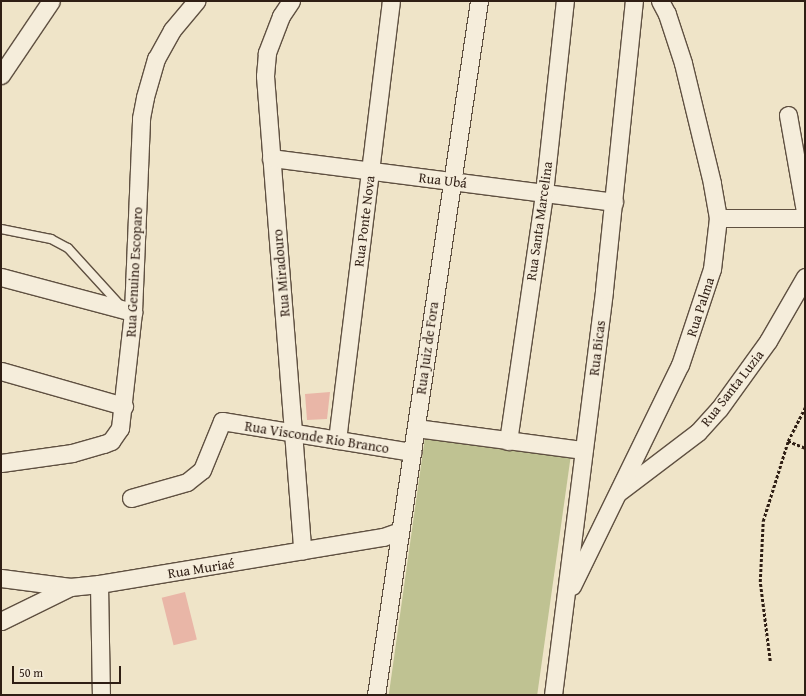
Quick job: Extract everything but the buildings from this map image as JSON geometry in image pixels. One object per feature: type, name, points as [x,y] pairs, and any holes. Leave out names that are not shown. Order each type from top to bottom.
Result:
[{"type":"street","points":[[1,75],[51,1]]},
{"type":"street","name":"Rua Genuino Escoparo","points":[[1,463],[72,453],[111,441],[120,428],[124,406],[128,310],[141,118],[145,97],[156,59],[172,30],[196,1]]},
{"type":"street","name":"Rua Miradouro","points":[[291,1],[281,16],[267,53],[265,76],[302,551]]},
{"type":"street","name":"Rua Ponte Nova","points":[[337,440],[391,1]]},
{"type":"street","name":"Rua Juiz de Fora","points":[[376,695],[479,1]]},
{"type":"street","name":"Rua Santa Marcelina","points":[[508,441],[544,193],[566,1]]},
{"type":"street","name":"Rua Bicas","points":[[553,695],[567,595],[614,202],[634,1]]},
{"type":"street","name":"Rua Palma","points":[[567,595],[683,358],[712,269],[718,218],[704,145],[683,64],[667,14],[660,1]]},
{"type":"street","points":[[788,115],[805,211]]},
{"type":"street","name":"Rua Ubá","points":[[272,158],[614,202]]},
{"type":"street","points":[[718,218],[805,218]]},
{"type":"street","points":[[1,277],[128,310]]},
{"type":"street","name":"Rua Santa Luzia","points":[[617,493],[698,432],[719,408],[768,341],[805,277]]},
{"type":"street","points":[[1,371],[124,406]]},
{"type":"street","name":"Rua Visconde Rio Branco","points":[[131,498],[187,482],[202,470],[222,421],[294,434],[412,452]]},
{"type":"street","points":[[416,428],[584,450]]},
{"type":"street","name":"Rua Muriaé","points":[[1,578],[70,587],[99,584],[302,551],[400,531]]},
{"type":"street","points":[[99,584],[101,695]]},
{"type":"street","points":[[1,621],[70,587]]},
{"type":"lane","points":[[1,229],[51,240],[68,248],[128,310]]},
{"type":"path","points":[[770,661],[760,582],[760,556],[763,521],[788,441],[805,407]]},
{"type":"path","points":[[788,441],[805,448]]},
{"type":"green space","points":[[425,437],[571,457],[537,695],[389,695]]}]
